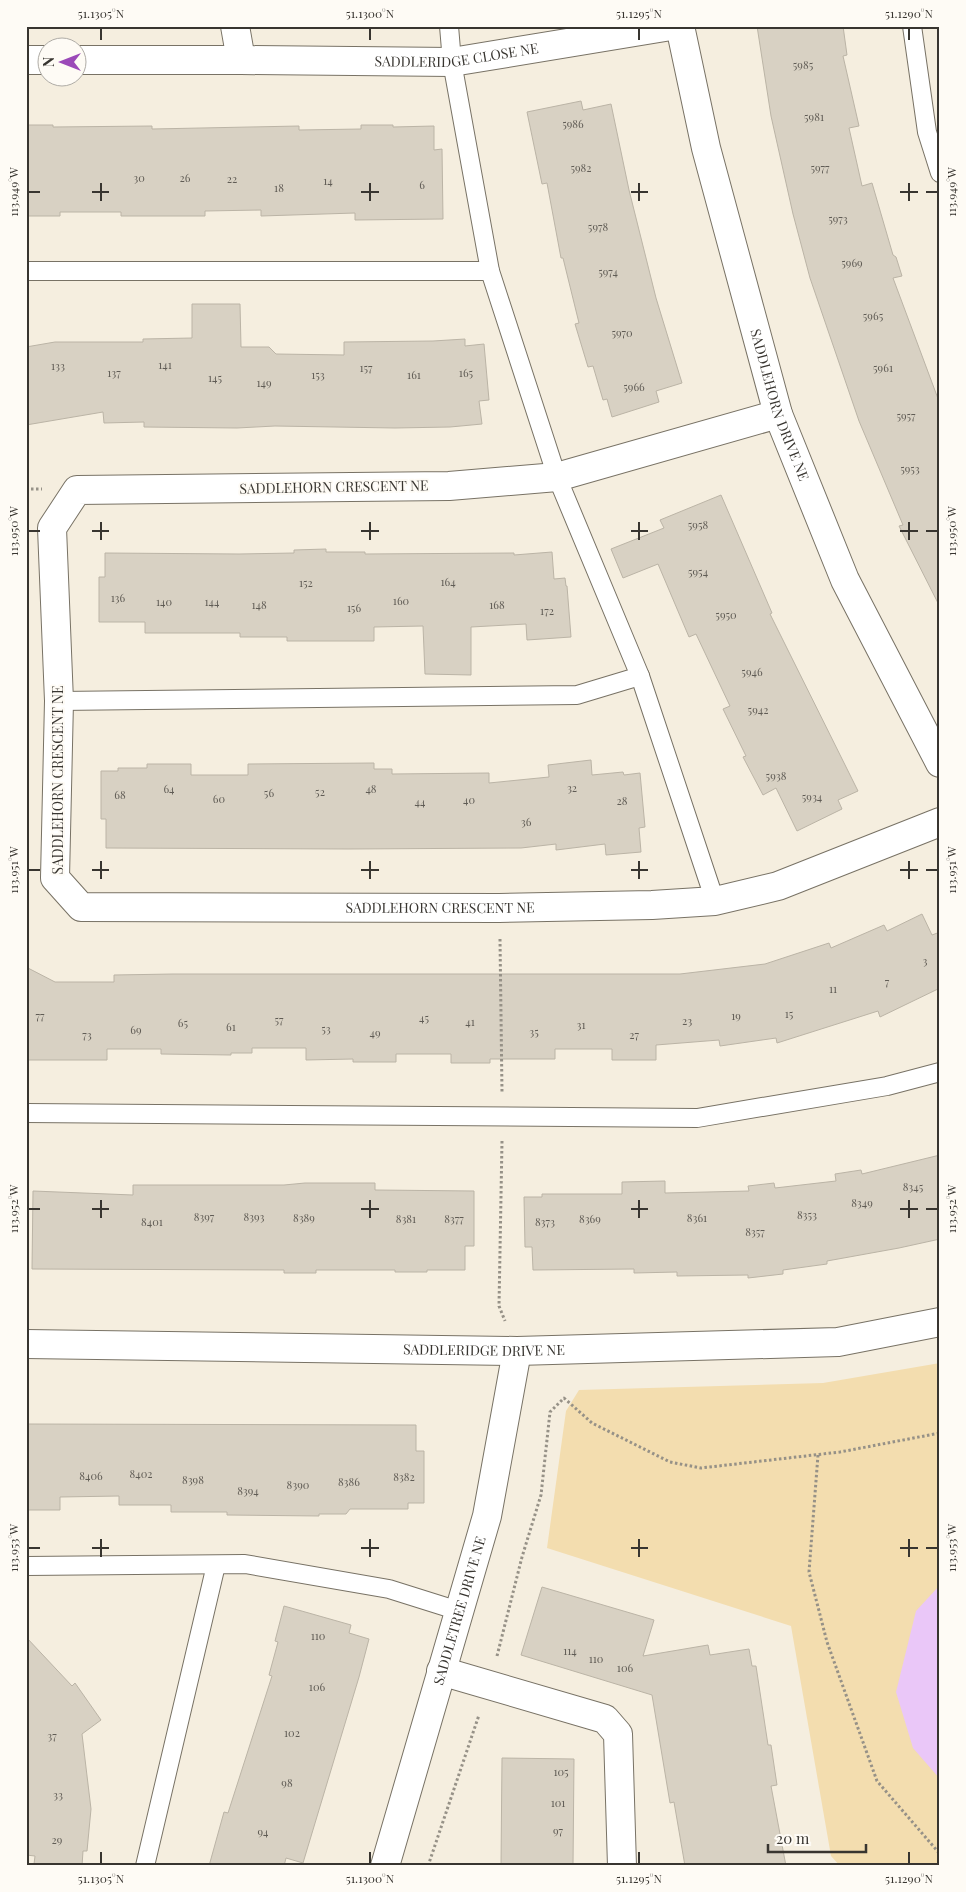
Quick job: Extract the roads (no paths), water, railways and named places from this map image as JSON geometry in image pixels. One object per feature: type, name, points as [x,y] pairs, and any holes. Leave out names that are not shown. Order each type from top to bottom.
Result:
[{"type":"street","points":[[235,26],[241,60]]},
{"type":"street","name":"SADDLERIDGE CLOSE NE","points":[[88,60],[452,62],[671,26]]},
{"type":"street","name":"SADDLEHORN DRIVE NE","points":[[680,26],[706,148],[778,414],[845,580],[940,764]]},
{"type":"street","name":"SADDLEHORN CRESCENT NE","points":[[778,414],[558,477],[449,486],[77,490],[52,528],[59,701],[55,878],[81,907],[499,908],[652,905],[715,901],[778,886],[940,822]]},
{"type":"street","name":"SADDLERIDGE DRIVE NE","points":[[26,1344],[516,1351],[838,1342],[940,1322]]},
{"type":"street","name":"SADDLETREE DRIVE NE","points":[[385,1866],[487,1516],[516,1351]]},
{"type":"street","points":[[441,1670],[605,1719],[618,1734],[622,1866]]},
{"type":"lane","points":[[449,26],[452,62],[490,271],[558,477],[640,676],[715,901]]},
{"type":"lane","points":[[912,26],[927,132],[940,173]]},
{"type":"lane","points":[[26,271],[490,271]]},
{"type":"lane","points":[[59,701],[577,695],[640,676]]},
{"type":"lane","points":[[26,1113],[696,1118],[887,1086],[940,1072]]},
{"type":"lane","points":[[26,1566],[245,1564],[389,1589],[459,1611]]},
{"type":"lane","points":[[145,1866],[216,1565]]}]
